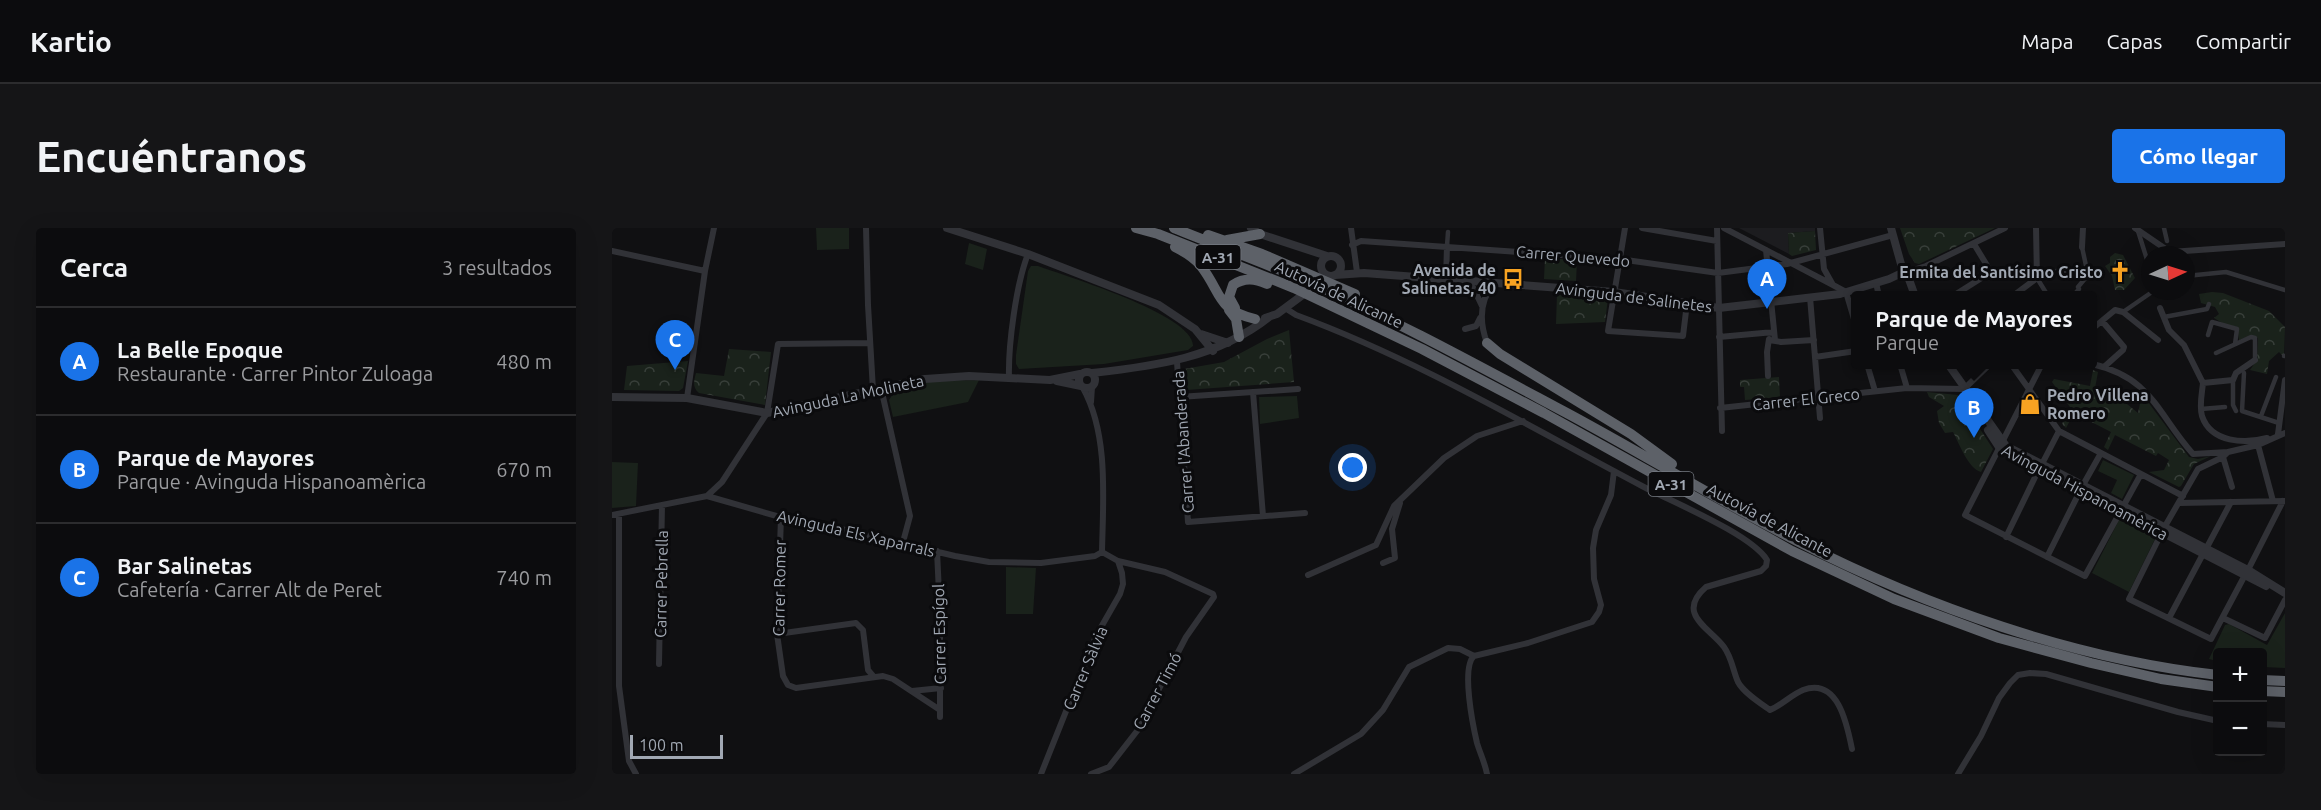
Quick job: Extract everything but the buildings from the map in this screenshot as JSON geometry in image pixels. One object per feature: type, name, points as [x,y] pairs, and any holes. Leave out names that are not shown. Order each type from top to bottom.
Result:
[{"type":"highway","name":"Autovía de Alicante","points":[[1174,228],[1304,276],[1328,281],[1423,337],[1798,542],[1898,588],[1992,623],[2092,652],[2162,667],[2213,674]]},
{"type":"highway","points":[[1188,228],[1229,239],[1304,276]]},
{"type":"highway","points":[[1229,239],[1239,228]]},
{"type":"highway","name":"Autovía de Alicante","points":[[1138,229],[1158,234],[1432,354],[1544,413],[1792,551],[1894,599],[1999,638],[2161,679],[2213,686]]},
{"type":"highway","points":[[1138,229],[1195,259],[1236,319],[1239,337]]},
{"type":"highway","points":[[1229,239],[1256,231]]},
{"type":"highway","points":[[1241,315],[1230,303],[1229,297],[1230,290],[1239,281],[1257,280],[1292,291]]},
{"type":"highway","points":[[1328,281],[1355,294]]},
{"type":"highway","points":[[1229,309],[1255,319]]},
{"type":"highway","points":[[1488,343],[1500,354],[1631,434],[1660,456],[1700,481],[1710,492]]},
{"type":"highway","points":[[2267,680],[2285,681]]},
{"type":"highway","points":[[2267,691],[2285,692]]},
{"type":"street","points":[[687,398],[705,271],[714,228]]},
{"type":"street","points":[[866,228],[870,343],[877,389],[910,516],[903,542]]},
{"type":"street","points":[[947,228],[1028,254],[1159,305],[1199,333],[1213,351]]},
{"type":"street","points":[[1351,228],[1352,245],[1360,272]]},
{"type":"street","points":[[1625,228],[1608,331],[1683,336],[1687,303]]},
{"type":"street","points":[[1642,228],[1717,241]]},
{"type":"street","points":[[1717,228],[1722,431]]},
{"type":"street","points":[[1724,228],[1846,292],[1851,309]]},
{"type":"street","points":[[1821,228],[1821,255],[1824,269],[1833,285]]},
{"type":"street","name":"Avinguda de Salinetes","points":[[1256,231],[1306,251],[1336,257],[1348,268],[1360,272],[1614,292],[1719,308],[1846,292],[1876,283],[1904,269],[1913,270],[1926,266],[2005,228]]},
{"type":"street","points":[[2036,228],[2037,275],[2045,291]]},
{"type":"street","points":[[2077,291],[2088,275],[2082,247],[2083,228]]},
{"type":"street","points":[[2136,228],[2170,252],[2285,244]]},
{"type":"street","points":[[2136,228],[2142,246]]},
{"type":"street","points":[[2164,228],[2167,241]]},
{"type":"street","points":[[1892,231],[1913,291]]},
{"type":"street","name":"Carrer Quevedo","points":[[1352,245],[1361,241],[1619,259],[1718,273],[1792,263],[1892,231]]},
{"type":"street","points":[[1446,279],[1448,232]]},
{"type":"street","points":[[1961,291],[1991,272],[1974,244]]},
{"type":"street","points":[[1766,250],[1772,340],[1767,351],[1768,375]]},
{"type":"street","points":[[612,251],[705,271]]},
{"type":"street","points":[[1306,251],[1318,260],[1328,281]]},
{"type":"street","points":[[1009,379],[1008,363],[1021,271],[1028,254]]},
{"type":"street","points":[[1322,268],[1327,256]]},
{"type":"street","points":[[1118,561],[1102,552],[1104,475],[1102,452],[1088,386],[1092,373],[1177,362],[1213,351],[1328,281],[1341,267],[1340,261]]},
{"type":"street","points":[[1322,268],[1328,281]]},
{"type":"street","points":[[2019,291],[2037,275],[2078,270]]},
{"type":"street","name":"Avinguda de Salinetes","points":[[1328,281],[1360,272]]},
{"type":"street","points":[[2195,275],[2226,272],[2285,290]]},
{"type":"street","points":[[1467,280],[1482,306]]},
{"type":"street","points":[[1488,343],[1481,317],[1482,306],[1494,283]]},
{"type":"street","points":[[1876,283],[1878,291]]},
{"type":"street","points":[[1810,297],[1821,418]]},
{"type":"street","points":[[2123,312],[2141,300]]},
{"type":"street","points":[[2164,317],[2207,309],[2209,304]]},
{"type":"street","points":[[1285,308],[1296,315],[1387,351],[1523,421],[1614,471],[1728,528],[1764,555],[1767,560],[1766,566],[1761,571],[1706,587],[1700,593],[1695,607],[1697,621],[1725,648],[1739,684],[1770,710],[1801,691],[1816,687],[1832,694],[1839,703],[1852,749]]},
{"type":"street","points":[[2160,308],[2169,330],[2184,345],[2203,383],[2201,409],[2202,417],[2208,425],[2220,435],[2235,441],[2252,442],[2282,434]]},
{"type":"street","points":[[2097,325],[2115,310],[2123,312],[2158,340]]},
{"type":"street","points":[[1239,337],[1255,319],[1269,317]]},
{"type":"street","points":[[1465,329],[1476,326],[1481,317]]},
{"type":"street","points":[[2102,321],[2124,347],[2104,367]]},
{"type":"street","points":[[2208,335],[2212,322],[2236,328],[2235,344]]},
{"type":"street","points":[[1719,337],[1771,332]]},
{"type":"street","points":[[1199,333],[1228,343]]},
{"type":"street","points":[[1194,357],[1200,346],[1199,333]]},
{"type":"street","points":[[2216,353],[2251,337],[2255,338],[2255,360],[2236,374],[2233,380],[2233,405],[2236,411]]},
{"type":"street","points":[[1772,340],[1781,342],[1814,340]]},
{"type":"street","points":[[707,496],[722,482],[766,413],[778,344],[870,343]]},
{"type":"street","points":[[1815,357],[1851,352]]},
{"type":"street","name":"Carrer l'Abanderada","points":[[1177,362],[1188,522],[1263,516]]},
{"type":"street","points":[[2097,365],[2113,369],[2140,385],[2158,405],[2193,454],[2222,451],[2225,454],[2232,487]]},
{"type":"street","points":[[1868,369],[1875,391]]},
{"type":"street","points":[[1901,369],[1907,388]]},
{"type":"street","name":"Avinguda Hispanoamèrica","points":[[1951,369],[2000,444],[2204,552],[2278,587],[2284,594]]},
{"type":"street","points":[[1965,390],[1985,369]]},
{"type":"street","points":[[2015,369],[2060,431],[2183,496]]},
{"type":"street","points":[[2039,369],[1965,515],[2085,576],[2141,474]]},
{"type":"street","points":[[1088,386],[1104,376],[1122,370]]},
{"type":"street","name":"Avinguda La Molineta","points":[[1050,380],[1084,372],[1092,373]]},
{"type":"street","points":[[2244,373],[2242,411],[2279,423]]},
{"type":"street","points":[[1080,374],[1078,378],[1088,386]]},
{"type":"street","name":"Avinguda La Molineta","points":[[612,397],[687,398],[766,413],[925,379],[969,376],[1050,380],[1088,386]]},
{"type":"street","points":[[2261,416],[2276,377]]},
{"type":"street","points":[[2203,383],[2233,380]]},
{"type":"street","points":[[2282,434],[2279,423],[2285,380]]},
{"type":"street","name":"Carrer El Greco","points":[[1720,408],[1907,388],[1965,390]]},
{"type":"street","points":[[1179,397],[1298,389]]},
{"type":"street","points":[[1253,392],[1263,516],[1305,513]]},
{"type":"street","points":[[2201,409],[2226,407]]},
{"type":"street","points":[[1308,575],[1376,545],[1394,506],[1444,458],[1477,436],[1523,421]]},
{"type":"street","points":[[2006,537],[2060,431]]},
{"type":"street","points":[[2179,503],[2284,501],[2211,639],[2129,598],[2163,530],[2198,469],[2225,454],[2258,445],[2282,434]]},
{"type":"street","points":[[2258,445],[2273,501]]},
{"type":"street","points":[[2047,556],[2101,453]]},
{"type":"street","points":[[1487,774],[1477,742],[1470,699],[1468,668],[1470,659],[1592,622],[1601,605],[1594,579],[1593,548],[1596,530],[1611,495],[1614,471]]},
{"type":"street","name":"Avinguda Els Xaparrals","points":[[615,514],[707,496],[801,523],[841,529],[989,562],[1018,564],[1063,560],[1102,552]]},
{"type":"street","points":[[1383,563],[1395,558],[1392,529],[1400,502]]},
{"type":"street","points":[[2169,618],[2231,502]]},
{"type":"street","name":"Carrer Pebrella","points":[[659,664],[662,505]]},
{"type":"street","points":[[615,514],[621,715],[629,761],[636,774]]},
{"type":"street","name":"Carrer Romer","points":[[781,517],[777,634],[783,676],[788,685],[796,688],[859,679]]},
{"type":"street","name":"Carrer Espígol","points":[[930,703],[940,714],[937,688],[937,551]]},
{"type":"street","name":"Carrer Timó","points":[[1106,774],[1137,731],[1186,637],[1214,597],[1213,594],[1165,572],[1118,561]]},
{"type":"street","name":"Carrer Sàlvia","points":[[1041,774],[1096,636],[1120,594],[1123,584],[1118,561]]},
{"type":"street","points":[[2223,618],[2265,638],[2284,594]]},
{"type":"street","points":[[777,634],[856,623],[863,630],[868,670],[874,677]]},
{"type":"street","points":[[1294,774],[1361,734],[1383,710],[1409,667],[1448,648],[1460,649],[1474,656]]},
{"type":"street","points":[[859,679],[868,670]]},
{"type":"street","points":[[1959,774],[1982,736],[1999,699],[2018,675],[2046,674],[2213,720]]},
{"type":"street","points":[[859,679],[883,676],[893,679],[930,703]]},
{"type":"street","points":[[912,691],[937,688]]},
{"type":"street","points":[[930,703],[929,696],[937,688]]},
{"type":"street","points":[[2267,724],[2285,726]]},
{"type":"street","points":[[1091,774],[1109,767]]},
{"type":"shaded area","points":[[1739,228],[1815,228],[1815,231],[1788,233],[1789,254]]},
{"type":"green space","points":[[816,228],[849,228],[849,249],[817,250]]},
{"type":"green space","points":[[1900,228],[1995,228],[1919,264],[1915,263],[1909,254]]},
{"type":"green space","points":[[1815,231],[1816,250],[1792,256],[1789,254],[1788,233]]},
{"type":"green space","points":[[969,243],[987,249],[983,270],[965,264]]},
{"type":"green space","points":[[2115,253],[2123,255],[2135,278],[2124,290],[2115,290],[2112,276],[2105,266],[2110,263],[2110,257]]},
{"type":"green space","points":[[1545,258],[1577,260],[1576,281],[1544,279]]},
{"type":"green space","points":[[1031,266],[1038,266],[1099,288],[1152,310],[1188,334],[1193,346],[1188,350],[1104,364],[1019,369],[1016,364],[1016,355],[1028,271]]},
{"type":"green space","points":[[2223,293],[2269,311],[2285,327],[2284,357],[2279,352],[2269,361],[2267,374],[2250,370],[2257,360],[2258,338],[2250,336],[2239,340],[2237,327],[2224,324],[2214,318],[2219,314],[2215,307],[2201,303],[2199,294]]},
{"type":"green space","points":[[1557,295],[1608,298],[1605,322],[1556,324]]},
{"type":"green space","points":[[1289,330],[1294,382],[1186,390],[1184,369],[1224,362]]},
{"type":"green space","points":[[729,349],[771,352],[765,405],[699,393],[695,388],[696,373],[724,376]]},
{"type":"green space","points":[[688,361],[683,388],[679,391],[624,390],[627,366]]},
{"type":"green space","points":[[2093,370],[2098,372],[2095,388],[2118,398],[2138,413],[2142,394],[2189,457],[2198,459],[2211,456],[2194,464],[2179,487],[2149,472],[2164,470],[2169,460],[2158,453],[2156,456],[2115,435],[2108,450],[2104,447],[2111,432],[2074,413],[2066,428],[2062,424],[2070,407],[2052,382],[2054,379],[2090,386]]},
{"type":"green space","points":[[1779,377],[1780,397],[1745,400],[1744,387],[1740,387],[1740,380]]},
{"type":"green space","points":[[979,380],[968,402],[893,417],[889,400],[905,387],[930,382]]},
{"type":"green space","points":[[1927,392],[1958,395],[1993,449],[1981,472],[1968,461],[1953,432],[1945,433],[1939,423],[1937,411],[1944,406],[1929,397]]},
{"type":"green space","points":[[1297,396],[1299,418],[1260,424],[1259,397]]},
{"type":"green space","points":[[2103,460],[2134,475],[2122,499],[2111,493],[2117,480],[2098,471]]},
{"type":"green space","points":[[612,462],[638,463],[636,506],[612,508]]},
{"type":"green space","points":[[2121,516],[2157,535],[2129,592],[2092,573]]},
{"type":"green space","points":[[1006,567],[1036,568],[1033,614],[1006,614]]},
{"type":"green space","points":[[2285,613],[2285,668],[2267,667],[2267,648],[2214,648],[2225,625],[2229,624],[2267,645]]},
{"type":"place","name":"Ermita del Santísimo Cristo","points":[[2120,272]]},
{"type":"place","name":"Avenida de Salinetas, 40","points":[[1513,279]]},
{"type":"place","name":"La Belle Epoque","points":[[1767,309]]},
{"type":"place","name":"Bar Salinetas","points":[[675,370]]},
{"type":"place","name":"Pedro Villena Romero","points":[[2030,404]]},
{"type":"place","name":"Parque de Mayores","points":[[1974,438]]}]
